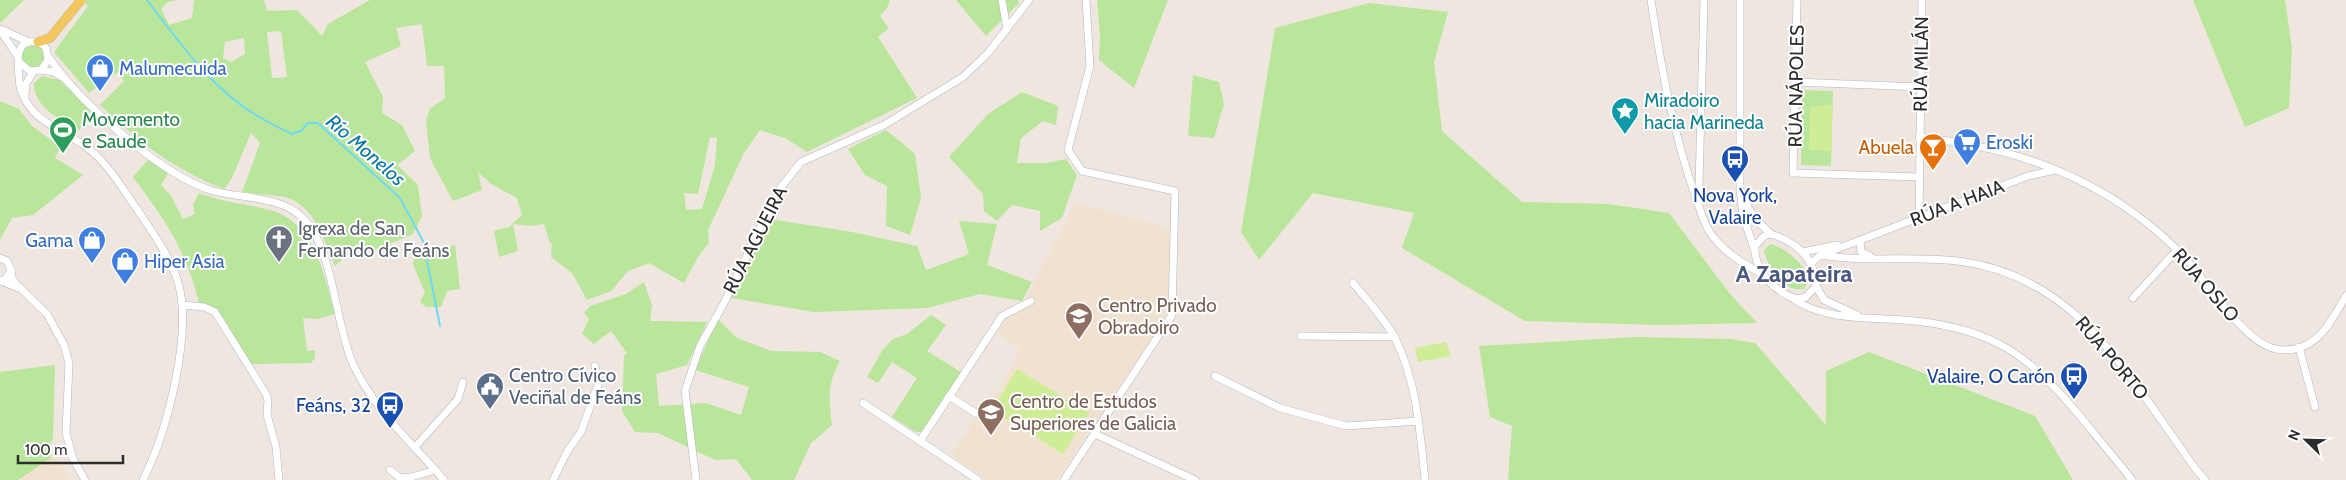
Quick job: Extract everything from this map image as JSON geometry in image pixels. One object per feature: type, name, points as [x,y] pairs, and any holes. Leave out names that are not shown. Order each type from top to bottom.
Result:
[{"type":"main road","points":[[48,53],[50,38],[81,0]]},
{"type":"main road","points":[[34,42],[50,38]]},
{"type":"street","points":[[1002,0],[1007,29]]},
{"type":"street","name":"RÚA AGUEIRA","points":[[696,480],[685,391],[700,346],[778,191],[800,162],[884,125],[963,77],[988,53],[1029,0]]},
{"type":"street","points":[[1064,480],[1172,314],[1175,191],[1082,172],[1068,150],[1090,66],[1086,0]]},
{"type":"street","points":[[1651,0],[1660,64],[1686,172],[1703,219],[1714,238],[1739,260],[1764,275],[1778,290],[1802,306],[1825,314],[1948,325],[1969,331],[2011,350],[2029,361],[2053,385],[2132,480]]},
{"type":"street","points":[[1696,198],[1699,185],[1704,0]]},
{"type":"street","points":[[1740,0],[1740,179],[1744,216],[1755,254],[1764,275]]},
{"type":"street","name":"RÚA NÁPOLES","points":[[1797,0],[1794,173],[1919,177]]},
{"type":"street","name":"RÚA MILÁN","points":[[1919,218],[1922,0]]},
{"type":"street","points":[[0,30],[34,42],[48,53],[66,80]]},
{"type":"street","points":[[0,30],[24,69],[54,72],[66,80],[138,147],[162,164],[190,181],[225,194],[280,204],[302,217],[312,227],[326,267],[347,352],[366,391],[382,412],[444,480]]},
{"type":"street","points":[[34,42],[20,49],[20,88],[26,99],[41,120],[76,139],[105,164],[160,245],[177,279],[182,305],[183,334],[172,393],[144,480]]},
{"type":"street","points":[[26,99],[26,84],[46,64],[48,53]]},
{"type":"street","points":[[1796,82],[1920,87]]},
{"type":"street","name":"RÚA OSLO","points":[[1919,136],[1974,144],[2038,161],[2078,180],[2135,214],[2177,250],[2244,329],[2259,342],[2276,349],[2300,347],[2323,334],[2346,296]]},
{"type":"street","points":[[2021,156],[2032,163],[2033,167],[2028,176]]},
{"type":"street","name":"RÚA A HAIA","points":[[1803,252],[1860,240],[2028,176],[2054,170]]},
{"type":"street","points":[[1740,179],[1747,206],[1758,223],[1771,234],[1787,239],[1803,252],[1811,263],[1816,286],[1824,300],[1846,312],[1867,318]]},
{"type":"street","points":[[1739,260],[1748,261],[1755,254],[1759,241],[1771,234]]},
{"type":"street","points":[[1860,240],[1860,252],[1872,258]]},
{"type":"street","name":"RÚA A HAIA","points":[[1811,263],[1838,246]]},
{"type":"street","name":"RÚA PORTO","points":[[1838,246],[1853,253],[1872,258]]},
{"type":"street","points":[[2133,298],[2177,250]]},
{"type":"street","name":"RÚA PORTO","points":[[1821,255],[1921,258],[1966,262],[1996,270],[2026,282],[2054,297],[2083,320],[2102,340],[2205,480]]},
{"type":"street","points":[[0,258],[7,261],[12,278],[21,290]]},
{"type":"street","points":[[1,281],[6,279],[11,270]]},
{"type":"street","points":[[1,281],[21,290],[36,301],[47,314],[64,345],[69,362],[66,433],[73,459],[85,480]]},
{"type":"street","points":[[1354,283],[1395,337],[1412,383],[1420,421],[1425,480]]},
{"type":"street","points":[[1790,298],[1806,297],[1816,286]]},
{"type":"street","points":[[920,441],[1002,316],[1031,301]]},
{"type":"street","points":[[182,305],[204,307],[216,312],[266,394],[268,400],[267,415],[276,447],[279,480]]},
{"type":"street","points":[[1301,336],[1395,337]]},
{"type":"street","points":[[2300,347],[2314,407]]},
{"type":"street","points":[[553,480],[568,450],[580,432],[598,386],[595,366]]},
{"type":"street","points":[[1215,376],[1280,408],[1346,426],[1420,421]]},
{"type":"street","points":[[415,447],[458,399],[463,382]]},
{"type":"street","points":[[948,396],[977,414]]},
{"type":"street","points":[[863,403],[978,480]]},
{"type":"street","points":[[1095,434],[1194,480]]},
{"type":"street","points":[[390,470],[400,478],[436,470]]},
{"type":"shaded area","name":"Centro Privado Obradoiro","points":[[1075,203],[1170,228],[1170,302],[1160,326],[1056,480],[989,480],[951,455],[980,412],[984,415],[1013,365],[1020,349],[995,331],[1001,320],[1024,303]]},
{"type":"shaded area","points":[[58,453],[62,466],[70,480],[18,480]]},
{"type":"green space","points":[[0,0],[24,0],[0,23]]},
{"type":"green space","points":[[81,0],[178,0],[168,2],[161,9],[169,25],[192,18],[194,0],[264,0],[267,11],[297,10],[322,36],[328,24],[370,0],[890,0],[887,8],[880,16],[889,28],[878,37],[917,98],[807,152],[787,139],[760,130],[744,153],[708,230],[709,243],[698,257],[684,283],[649,263],[628,271],[611,291],[587,300],[572,273],[551,257],[552,243],[550,243],[544,224],[531,226],[513,224],[518,251],[499,257],[494,231],[509,227],[522,215],[517,198],[491,184],[478,172],[482,190],[453,201],[430,158],[426,120],[430,109],[445,98],[444,66],[427,66],[422,24],[396,28],[401,46],[365,62],[383,97],[382,113],[402,125],[415,151],[397,165],[418,185],[422,216],[413,234],[373,251],[351,252],[335,266],[316,223],[302,206],[280,196],[242,192],[260,143],[251,133],[231,180],[224,189],[189,173],[158,154],[100,105],[124,81],[118,72],[89,93],[54,52],[88,6]],"holes":[[[281,31],[287,77],[272,78],[267,32]],[[244,38],[245,54],[231,62],[223,58],[225,42]],[[710,137],[717,138],[715,165],[702,209],[686,210],[684,193],[698,194]]]},
{"type":"green space","points":[[956,0],[1018,0],[1019,3],[986,36]]},
{"type":"green space","points":[[1097,0],[1168,0],[1134,88],[1099,60],[1100,35]]},
{"type":"green space","points":[[2193,0],[2285,0],[2292,48],[2289,108],[2245,127]]},
{"type":"green space","points":[[1369,3],[1448,12],[1434,62],[1442,131],[1522,202],[1609,204],[1669,213],[1730,294],[1757,323],[1660,325],[1525,321],[1402,248],[1414,213],[1313,193],[1259,260],[1241,232],[1275,28]]},
{"type":"green space","points":[[33,45],[41,48],[44,56],[41,64],[33,67],[25,64],[22,56],[25,48]]},
{"type":"green space","points":[[1193,75],[1219,82],[1224,104],[1214,138],[1188,136]]},
{"type":"green space","points":[[42,76],[59,80],[93,112],[79,130],[50,112],[38,99],[34,83]]},
{"type":"green space","points":[[1802,90],[1833,91],[1831,166],[1801,165]]},
{"type":"green space","points":[[1022,92],[1058,106],[1056,125],[1043,121],[1021,138],[1017,163],[1046,163],[1066,159],[1077,175],[1062,218],[1040,231],[1040,211],[1012,205],[997,221],[984,211],[983,194],[949,157],[988,114]]},
{"type":"green space","points":[[0,101],[19,109],[31,125],[60,147],[55,158],[83,175],[33,215],[12,218],[0,240]]},
{"type":"green space","points":[[1832,105],[1832,151],[1809,150],[1810,106]]},
{"type":"green space","points":[[886,130],[915,154],[921,198],[910,235],[886,226],[887,186],[865,175],[848,149]]},
{"type":"green space","points":[[148,160],[168,173],[161,185],[171,196],[183,219],[195,214],[193,205],[199,193],[225,201],[270,210],[286,217],[298,226],[308,238],[321,267],[335,314],[317,319],[303,318],[307,351],[315,350],[315,358],[311,363],[251,364],[217,310],[199,304],[188,268],[174,237],[133,177]]},
{"type":"green space","points":[[770,219],[852,232],[917,246],[926,270],[969,254],[959,221],[997,224],[987,265],[1032,282],[1022,301],[980,294],[927,308],[814,312],[731,298]]},
{"type":"green space","points":[[1770,244],[1784,250],[1798,261],[1807,275],[1804,289],[1790,287],[1773,272],[1764,251]]},
{"type":"green space","points":[[455,245],[460,289],[447,291],[441,307],[426,307],[420,302],[425,293],[413,264],[418,246],[436,250]]},
{"type":"green space","points":[[644,282],[652,305],[650,321],[707,322],[687,365],[656,374],[659,406],[706,403],[741,415],[749,387],[695,370],[718,319],[737,338],[771,351],[820,352],[840,361],[833,376],[830,392],[832,425],[811,443],[794,480],[752,480],[736,459],[715,460],[658,433],[635,432],[622,411],[624,356],[627,353],[611,331],[594,344],[582,334],[589,319],[584,313],[590,306],[626,294]]},
{"type":"green space","points":[[931,315],[946,325],[927,351],[961,372],[921,432],[916,432],[892,417],[917,378],[892,362],[878,383],[867,377],[882,351],[893,339],[907,334]]},
{"type":"green space","points":[[1634,337],[1731,339],[1755,343],[1826,425],[1826,371],[1869,352],[2035,416],[2073,480],[1508,480],[1512,426],[1490,417],[1479,346]]},
{"type":"green space","points":[[1446,342],[1451,356],[1418,362],[1415,348]]},
{"type":"green space","points":[[55,365],[53,438],[49,447],[51,458],[18,480],[0,480],[0,372]]},
{"type":"green space","points":[[1017,369],[1089,413],[1063,454],[992,410]]},
{"type":"waterway","name":"Río Monelos","points":[[147,0],[198,65],[244,107],[292,134],[301,131],[308,123],[318,123],[400,198],[423,241],[440,326]]},
{"type":"place","name":"Malumecuida","points":[[100,92]]},
{"type":"place","name":"Miradoiro hacia Marineda","points":[[1625,135]]},
{"type":"place","name":"Movemento e Saude","points":[[63,154]]},
{"type":"place","name":"Eroski","points":[[1967,166]]},
{"type":"place","name":"Abuela","points":[[1933,171]]},
{"type":"place","name":"Nova York, Valaire","points":[[1735,183]]},
{"type":"place","name":"Igrexa de San Fernando de Feáns","points":[[279,263]]},
{"type":"place","name":"Gama","points":[[92,264]]},
{"type":"place","name":"Hiper Asia","points":[[125,285]]},
{"type":"place","name":"Centro Privado Obradoiro","points":[[1079,340]]},
{"type":"place","name":"Valaire, O Carón","points":[[2074,400]]},
{"type":"place","name":"Centro Cívico Veciñal de Feáns","points":[[490,410]]},
{"type":"place","name":"Feáns, 32","points":[[390,429]]},
{"type":"place","name":"Centro de Estudos Superiores de Galicia","points":[[991,436]]},
{"type":"district","name":"A Zapateira","points":[[1794,273]]}]
